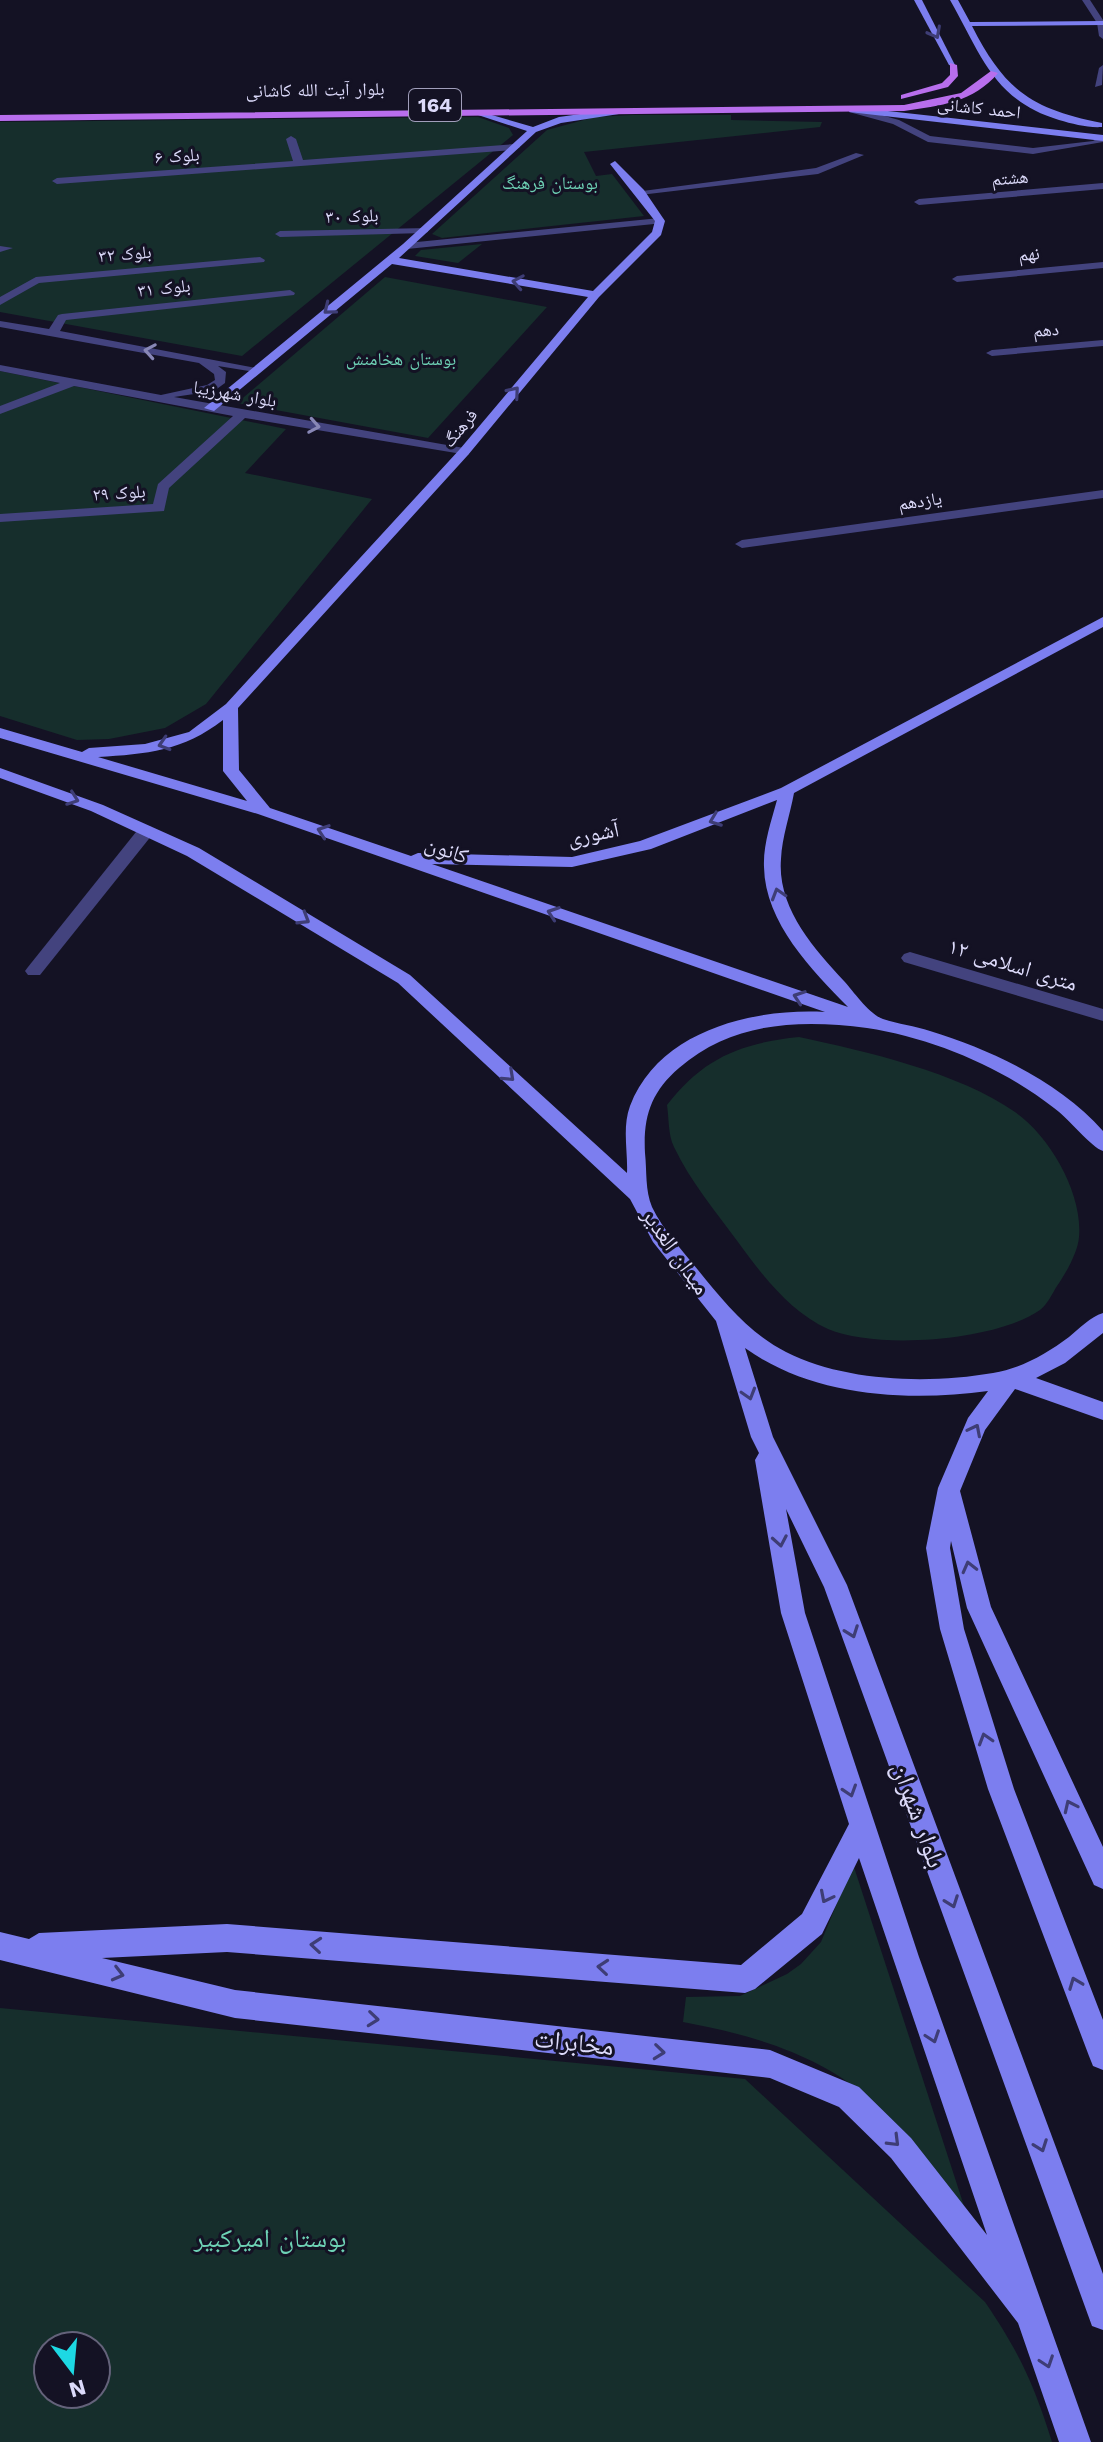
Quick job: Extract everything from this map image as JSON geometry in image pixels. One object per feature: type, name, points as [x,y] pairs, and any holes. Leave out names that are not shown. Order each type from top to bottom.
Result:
[{"type":"main road","name":"بلوار آیت الله کاشانی","points":[[0,109],[870,100],[925,93],[945,85],[954,76],[953,65]]},
{"type":"main road","name":"بلوار آیت الله کاشانی","points":[[0,118],[904,108],[952,100],[984,85],[994,73]]},
{"type":"street","points":[[918,0],[953,65]]},
{"type":"street","points":[[1086,0],[1102,23],[1103,36]]},
{"type":"street","points":[[956,2],[968,9]]},
{"type":"street","name":"احمد کاشانی","points":[[956,2],[994,73],[1027,103],[1051,115],[1103,125]]},
{"type":"street","points":[[981,12],[1051,23]]},
{"type":"street","points":[[968,24],[1102,23]]},
{"type":"street","points":[[1098,85],[1103,68]]},
{"type":"street","points":[[852,110],[896,122],[1101,140]]},
{"type":"street","name":"احمد کاشانی","points":[[852,110],[1101,140]]},
{"type":"street","points":[[210,408],[407,246],[533,130],[582,115],[620,112]]},
{"type":"street","points":[[481,113],[533,130]]},
{"type":"street","points":[[896,122],[913,131],[1065,147],[1101,140]]},
{"type":"street","points":[[291,139],[299,163]]},
{"type":"street","name":"بلوک ۶","points":[[57,181],[515,147]]},
{"type":"street","points":[[640,192],[818,171],[859,155]]},
{"type":"street","points":[[407,246],[660,221],[615,164]]},
{"type":"street","name":"هشتم","points":[[919,202],[1103,186]]},
{"type":"street","name":"فرهنگ","points":[[73,754],[146,749],[194,735],[231,707],[464,452],[595,295],[657,233],[660,221]]},
{"type":"street","name":"بلوک ۳۰","points":[[280,234],[424,230]]},
{"type":"street","name":"بلوک ۳۲","points":[[0,302],[36,280],[260,260]]},
{"type":"street","points":[[390,260],[595,295]]},
{"type":"street","name":"نهم","points":[[957,279],[1103,265]]},
{"type":"street","name":"بلوک ۳۱","points":[[53,333],[62,317],[290,293]]},
{"type":"street","name":"بلوار شهرزیبا","points":[[0,324],[255,369]]},
{"type":"street","name":"دهم","points":[[992,353],[1103,343]]},
{"type":"street","points":[[143,396],[192,392],[210,388],[221,381],[220,372],[191,358]]},
{"type":"street","name":"بلوار شهرزیبا","points":[[0,368],[464,452]]},
{"type":"street","points":[[0,410],[73,382]]},
{"type":"street","name":"بلوک ۲۹","points":[[0,518],[159,508],[163,487],[242,414]]},
{"type":"street","name":"یازدهم","points":[[742,544],[1103,494]]},
{"type":"street","name":"آشوری","points":[[397,856],[495,862],[572,862],[645,845],[787,791],[1103,621]]},
{"type":"street","points":[[231,707],[231,771],[264,811]]},
{"type":"street","name":"کانون","points":[[0,733],[264,811],[873,1022]]},
{"type":"street","points":[[0,773],[97,808],[193,852],[404,979],[639,1196]]},
{"type":"street","points":[[787,791],[772,872],[781,905],[809,954],[873,1022]]},
{"type":"street","points":[[34,971],[146,831]]},
{"type":"street","name":"۱۲ متری اسلامی","points":[[910,958],[1103,1015]]},
{"type":"street","name":"میدان الغدیر","points":[[1103,1144],[1061,1101],[1004,1069],[944,1042],[873,1022],[824,1017],[775,1019],[735,1027],[697,1044],[652,1083],[640,1105],[634,1136],[639,1196],[655,1229],[726,1319],[760,1347],[789,1362],[865,1383],[977,1385],[1010,1378],[1049,1362],[1103,1321]]},
{"type":"street","points":[[1061,1101],[1103,1121]]},
{"type":"street","name":"بلوار شهران","points":[[726,1319],[762,1437],[835,1585],[1103,2315]]},
{"type":"street","points":[[1103,1411],[1010,1378],[976,1425],[949,1488],[938,1548],[952,1629],[1001,1789],[1103,2056]]},
{"type":"street","points":[[762,1437],[793,1613],[861,1827],[1075,2442]]},
{"type":"street","points":[[949,1488],[979,1608],[1103,1876]]},
{"type":"street","name":"مخابرات","points":[[8,1947],[227,1938],[745,1979],[812,1924],[861,1827]]},
{"type":"street","name":"مخابرات","points":[[8,1947],[235,2004],[770,2064],[849,2097],[909,2158],[1031,2315]]},
{"type":"green space","name":"بوستان فرهنگ","points":[[731,115],[731,120],[822,122],[820,127],[584,152],[596,176],[612,174],[644,216],[442,238],[432,234],[547,130],[595,117]]},
{"type":"green space","points":[[478,117],[509,128],[513,135],[242,356],[0,312],[0,122]]},
{"type":"green space","points":[[482,244],[458,263],[415,256],[421,250]]},
{"type":"green space","name":"بوستان هخامنش","points":[[385,277],[547,307],[428,438],[237,403]]},
{"type":"green space","points":[[0,371],[286,429],[245,473],[372,499],[206,704],[165,728],[109,739],[77,740],[0,716]]},
{"type":"green space","points":[[799,1037],[940,1075],[993,1098],[1028,1122],[1062,1167],[1079,1220],[1074,1256],[1043,1308],[1020,1321],[967,1335],[936,1339],[876,1339],[849,1335],[814,1322],[789,1303],[767,1280],[680,1160],[672,1142],[667,1105],[709,1064],[741,1049]]},
{"type":"green space","points":[[853,1864],[965,2209],[873,2102],[831,2071],[759,2040],[683,2022],[686,1997],[740,1996],[801,1964],[821,1942]]},
{"type":"green space","name":"بوستان امیرکبیر","points":[[0,2008],[745,2079],[985,2302],[1024,2369],[1052,2442],[0,2442]]}]
